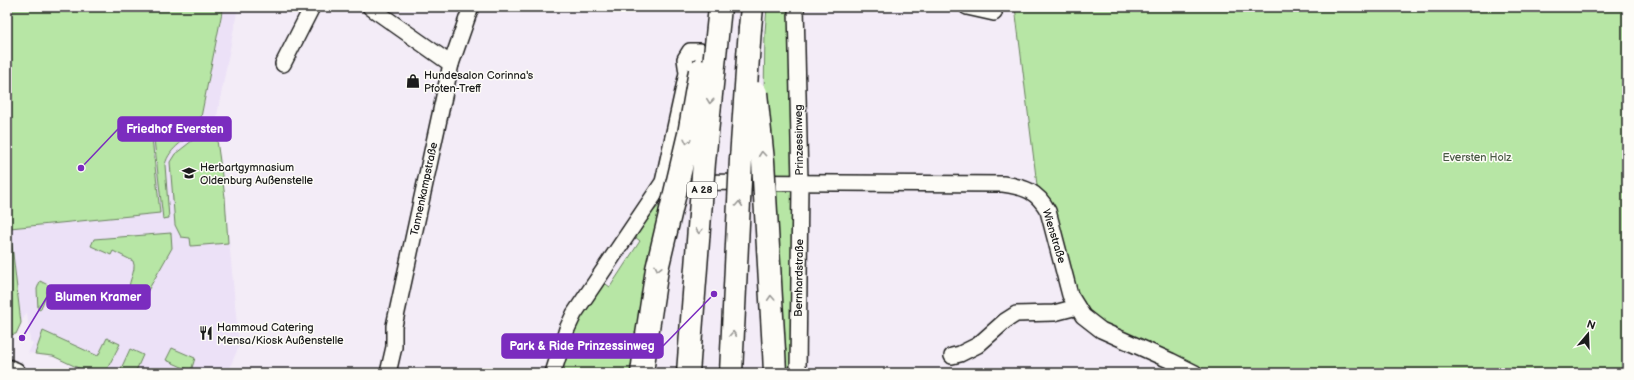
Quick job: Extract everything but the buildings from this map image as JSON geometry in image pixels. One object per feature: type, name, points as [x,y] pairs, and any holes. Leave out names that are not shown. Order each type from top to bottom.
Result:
[{"type":"highway","points":[[642,373],[658,269],[689,134],[708,24],[713,7]]},
{"type":"highway","name":"A 28","points":[[688,373],[704,162],[720,7]]},
{"type":"highway","points":[[751,18],[763,161],[775,373]]},
{"type":"highway","points":[[731,373],[741,159],[751,18]]},
{"type":"main road","points":[[7,370],[15,373]]},
{"type":"street","points":[[283,64],[312,7]]},
{"type":"street","points":[[370,7],[451,64]]},
{"type":"street","name":"Tannenkampstraße","points":[[388,373],[394,347],[394,326],[451,64],[471,7]]},
{"type":"street","name":"Prinzessinweg","points":[[663,182],[800,183],[796,7]]},
{"type":"street","points":[[967,7],[994,13]]},
{"type":"street","points":[[553,373],[567,330],[574,314],[663,182],[687,73]]},
{"type":"street","name":"Wienstraße","points":[[800,183],[1003,184],[1025,188],[1034,193],[1043,202],[1048,211],[1070,295],[1077,307],[1090,323],[1101,330],[1195,373]]},
{"type":"street","name":"Bernhardstraße","points":[[798,373],[800,183]]},
{"type":"street","points":[[952,356],[978,345],[1005,320],[1016,314],[1054,313],[1077,307]]},
{"type":"shaded area","name":"Herbartgymnasium Oldenburg Außenstelle","points":[[223,7],[238,7],[215,126],[225,197],[239,346],[230,367],[236,369],[234,373],[89,373],[53,356],[28,353],[33,343],[30,341],[27,312],[21,323],[10,228],[160,213],[150,118],[200,122]]},
{"type":"green space","points":[[7,7],[223,7],[200,122],[150,119],[160,213],[10,228],[21,323],[16,334],[7,335]]},
{"type":"green space","points":[[767,7],[796,7],[798,373],[775,373],[763,161],[765,32]]},
{"type":"green space","name":"Eversten Holz","points":[[1015,7],[1269,7],[1273,10],[1277,7],[1627,7],[1627,373],[1195,373],[1083,316],[1037,185]]},
{"type":"green space","points":[[152,121],[203,124],[201,128],[174,148],[167,159],[165,165],[169,218],[163,219]]},
{"type":"green space","points":[[208,125],[215,126],[225,197],[228,243],[191,246],[190,238],[181,237],[175,225],[170,162],[175,154],[193,140]]},
{"type":"green space","points":[[660,205],[639,309],[632,373],[557,373],[570,330],[603,282],[610,287],[640,241],[634,236],[651,213]]},
{"type":"green space","points":[[171,233],[172,248],[146,294],[140,298],[131,296],[129,292],[134,269],[133,261],[113,251],[111,255],[91,246],[94,239]]},
{"type":"green space","points":[[40,281],[48,285],[46,296],[40,310],[38,309],[37,289]]},
{"type":"green space","points":[[43,331],[98,356],[107,338],[120,344],[105,373],[89,373],[53,356],[35,354]]},
{"type":"green space","points":[[172,348],[195,358],[191,371],[166,360]]},
{"type":"green space","points":[[130,349],[143,355],[135,373],[119,373]]},
{"type":"place","name":"Hundesalon Corinna's Pfoten-Treff","points":[[413,81]]},
{"type":"place","name":"Friedhof Eversten","points":[[81,168]]},
{"type":"place","name":"Herbartgymnasium Oldenburg Außenstelle","points":[[189,173]]},
{"type":"place","name":"Park & Ride Prinzessinweg","points":[[714,294]]},
{"type":"place","name":"Hammoud Catering Mensa/Kiosk Außenstelle","points":[[206,333]]},
{"type":"place","name":"Blumen Kramer","points":[[22,338]]}]
